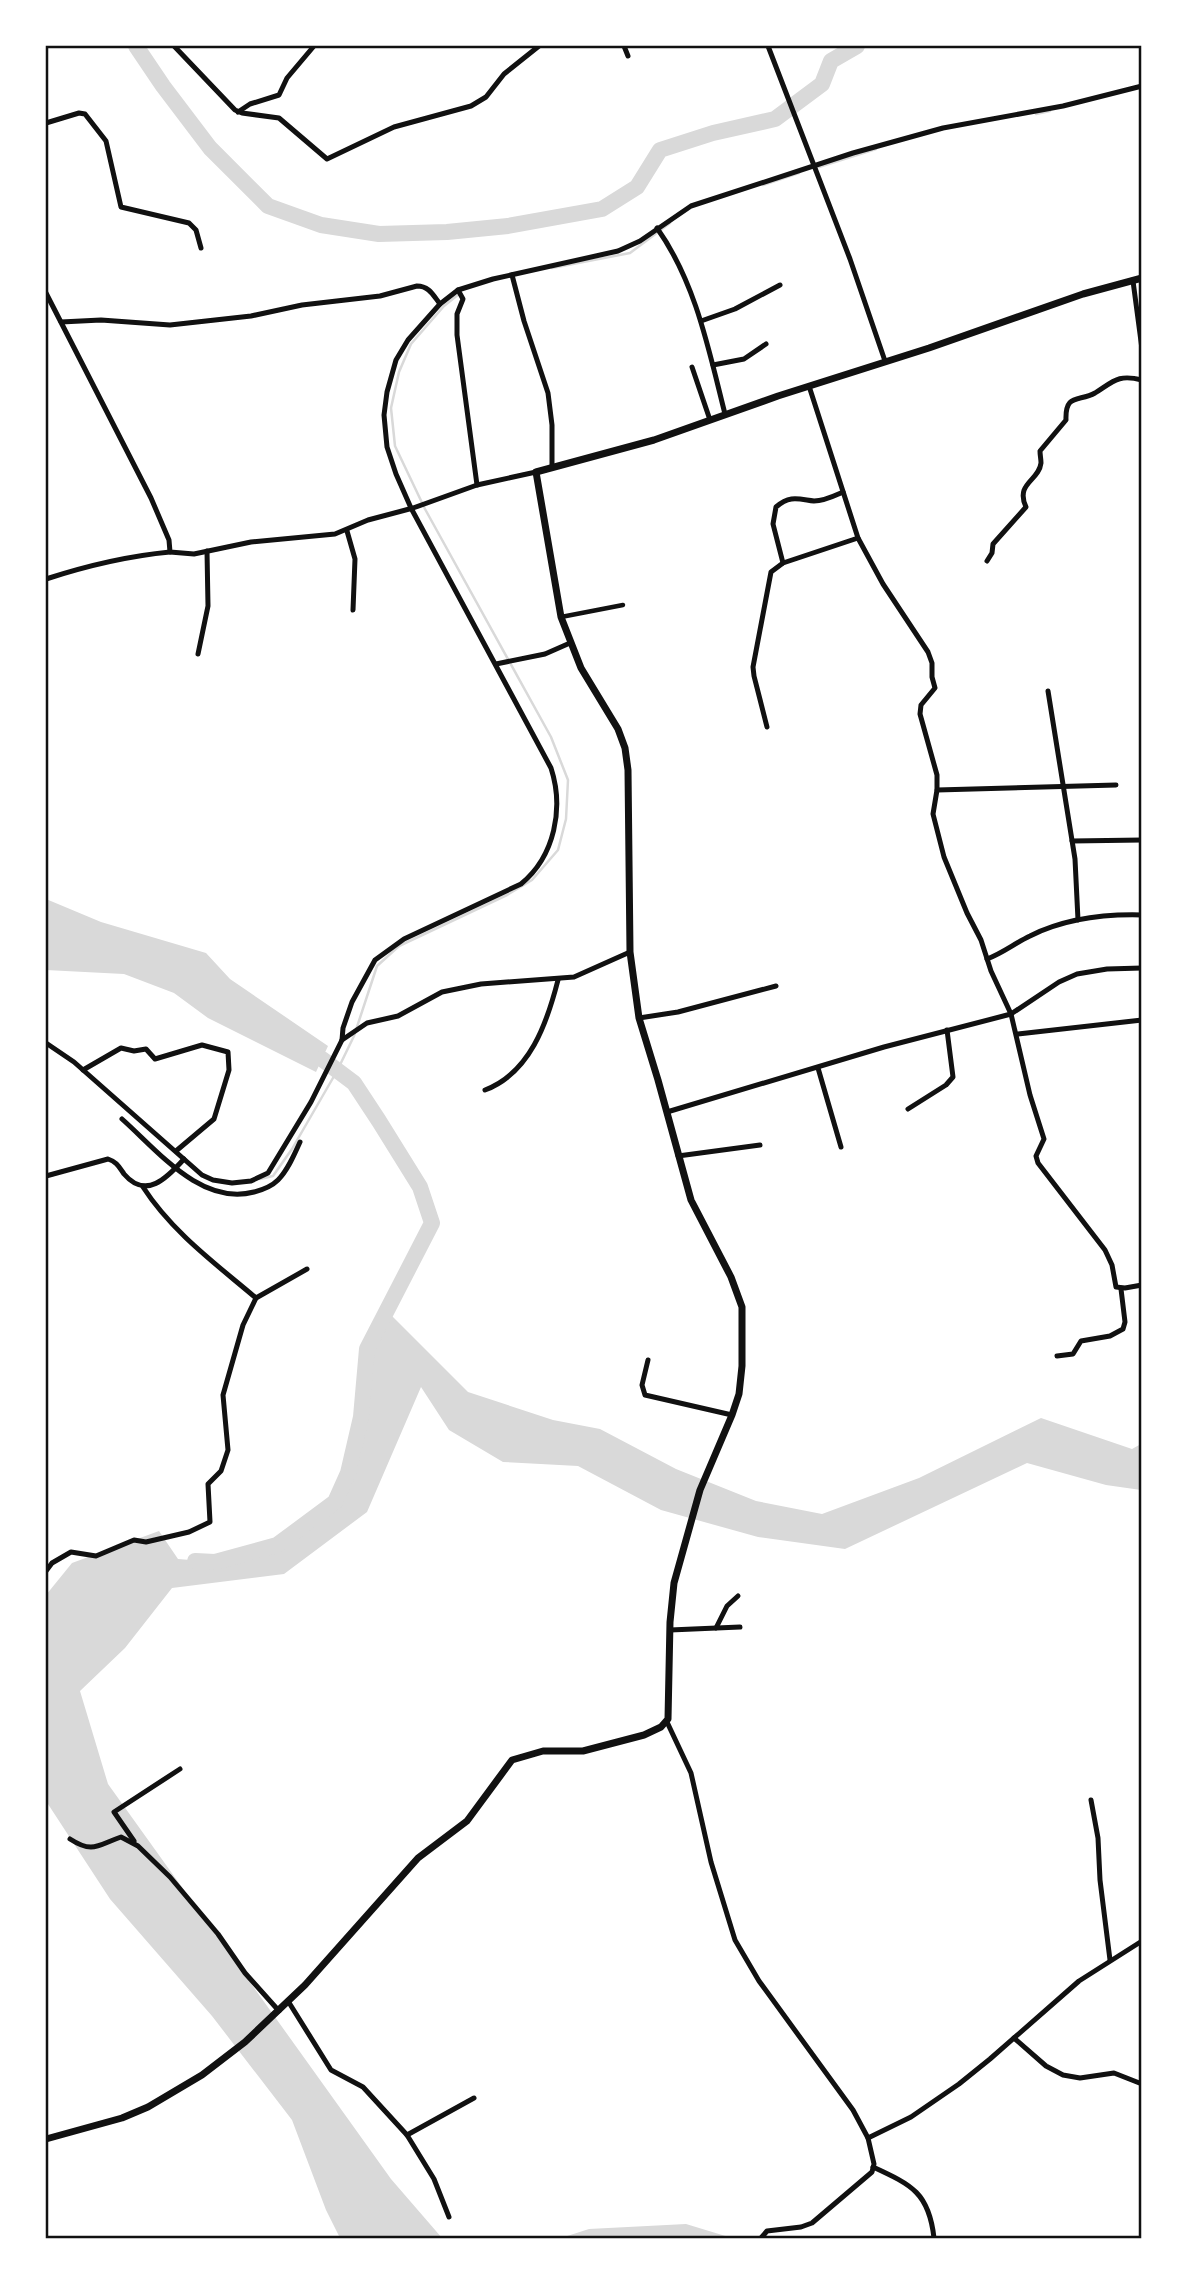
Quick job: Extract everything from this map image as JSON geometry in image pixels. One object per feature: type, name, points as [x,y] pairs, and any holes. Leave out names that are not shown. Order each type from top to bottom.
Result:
[{"type":"street","points":[[174,46],[238,111],[279,118],[324,158],[330,159],[394,127],[471,106],[486,97],[503,74],[539,46]]},
{"type":"street","points":[[238,111],[250,104],[279,95],[287,78],[314,46]]},
{"type":"street","points":[[624,46],[628,56]]},
{"type":"street","points":[[768,46],[850,258],[885,361]]},
{"type":"street","points":[[122,1119],[181,1163],[208,1178],[241,1182],[264,1177],[282,1155],[311,1102],[341,1042],[352,1002],[375,960],[404,939],[522,884],[536,869],[550,846],[555,827],[557,798],[553,775],[541,746],[412,508],[390,457],[385,431],[385,404],[390,376],[399,354],[416,329],[440,304],[459,291],[512,275],[618,251],[659,231],[691,206],[703,201],[943,128],[1063,106],[1142,86]]},
{"type":"street","points":[[46,123],[79,113],[85,114],[106,141],[121,207],[189,223],[196,230],[201,248]]},
{"type":"street","points":[[659,231],[681,269],[701,321],[725,414]]},
{"type":"street","points":[[512,275],[548,393],[552,467]]},
{"type":"street","points":[[46,579],[142,555],[170,552],[191,554],[242,544],[346,531],[368,520],[477,485],[654,440],[1083,294],[1142,278]]},
{"type":"street","points":[[1133,281],[1142,349]]},
{"type":"street","points":[[701,321],[735,309],[780,285]]},
{"type":"street","points":[[61,322],[101,320],[170,325],[251,316],[302,305],[380,296],[417,286],[424,286],[440,304]]},
{"type":"street","points":[[459,291],[463,299],[457,314],[457,335],[477,485]]},
{"type":"street","points":[[46,293],[151,498],[170,545],[170,552]]},
{"type":"street","points":[[713,365],[744,359],[766,344]]},
{"type":"street","points":[[692,367],[710,420]]},
{"type":"street","points":[[987,561],[993,544],[1026,507],[1024,490],[1041,466],[1040,451],[1066,420],[1065,410],[1068,405],[1076,398],[1091,395],[1117,379],[1127,376],[1142,380]]},
{"type":"street","points":[[809,386],[858,538],[883,584],[930,657],[935,688],[921,705],[920,715],[934,758],[937,790],[934,819],[944,857],[1012,1014],[1030,1095],[1044,1139],[1036,1156],[1038,1163],[1105,1250],[1112,1265],[1115,1284],[1121,1289],[1125,1322],[1123,1329],[1110,1336],[1081,1341],[1073,1354],[1056,1356]]},
{"type":"street","points":[[46,2139],[122,2118],[148,2107],[202,2075],[254,2034],[279,2012],[327,1961],[418,1858],[467,1821],[512,1760],[543,1751],[583,1751],[654,1732],[667,1722],[674,1583],[700,1490],[732,1415],[738,1394],[742,1366],[742,1307],[727,1268],[691,1200],[639,1018],[630,952],[628,770],[625,748],[618,729],[595,694],[570,643],[561,617],[536,472]]},
{"type":"street","points":[[783,563],[773,524],[776,507],[790,498],[818,501],[843,492]]},
{"type":"street","points":[[346,531],[355,558],[352,610]]},
{"type":"street","points":[[767,727],[753,667],[770,576],[774,569],[783,563],[858,538]]},
{"type":"street","points":[[198,654],[208,606],[207,551]]},
{"type":"street","points":[[561,617],[623,605]]},
{"type":"street","points":[[496,664],[549,653],[570,643]]},
{"type":"street","points":[[1048,691],[1072,841],[1078,920]]},
{"type":"street","points":[[937,790],[1116,785]]},
{"type":"street","points":[[1072,841],[1142,840]]},
{"type":"street","points":[[987,959],[1031,935],[1078,920],[1112,915],[1142,915]]},
{"type":"street","points":[[341,1042],[367,1023],[390,1020],[430,997],[452,989],[519,981],[558,980],[590,972],[630,952]]},
{"type":"street","points":[[667,1112],[947,1030],[1012,1014],[1068,977],[1107,969],[1142,968]]},
{"type":"street","points":[[485,1090],[514,1074],[525,1059],[543,1026],[558,980]]},
{"type":"street","points":[[639,1018],[678,1012],[776,986]]},
{"type":"street","points":[[1018,1034],[1142,1020]]},
{"type":"street","points":[[908,1109],[953,1077],[947,1030]]},
{"type":"street","points":[[46,1043],[83,1070],[176,1151],[181,1163],[197,1184],[209,1190],[236,1194],[261,1190],[275,1183],[300,1142]]},
{"type":"street","points":[[83,1070],[121,1048],[134,1051],[146,1049],[155,1059],[202,1045],[228,1052],[229,1070],[214,1118],[176,1151]]},
{"type":"street","points":[[818,1068],[841,1147]]},
{"type":"street","points":[[678,1156],[760,1144]]},
{"type":"street","points":[[282,1155],[290,1160]]},
{"type":"street","points":[[46,1176],[108,1159],[117,1164],[132,1183],[143,1187],[157,1183],[181,1163]]},
{"type":"street","points":[[143,1187],[172,1224],[256,1298]]},
{"type":"street","points":[[46,1571],[52,1563],[71,1552],[96,1556],[134,1540],[146,1542],[189,1532],[210,1522],[208,1483],[220,1471],[228,1450],[223,1395],[243,1325],[256,1298],[307,1269]]},
{"type":"street","points":[[1121,1289],[1142,1285]]},
{"type":"street","points":[[648,1360],[642,1385],[645,1395],[732,1415]]},
{"type":"street","points":[[716,1628],[727,1606],[738,1596]]},
{"type":"street","points":[[670,1630],[740,1627]]},
{"type":"street","points":[[667,1722],[691,1773],[711,1862],[735,1940],[759,1981],[846,2100],[868,2138],[873,2167],[865,2178],[812,2224],[767,2231],[761,2238]]},
{"type":"street","points":[[180,1769],[114,1812],[138,1846],[170,1877],[279,2012]]},
{"type":"street","points":[[1091,1800],[1098,1838],[1110,1961]]},
{"type":"street","points":[[70,1839],[87,1848],[117,1838],[138,1846]]},
{"type":"street","points":[[868,2138],[911,2117],[930,2104],[984,2065],[1079,1981],[1142,1941]]},
{"type":"street","points":[[288,2001],[331,2070],[363,2087],[407,2134],[433,2179],[449,2217]]},
{"type":"street","points":[[1014,2039],[1046,2066],[1063,2075],[1080,2078],[1114,2073],[1142,2084]]},
{"type":"street","points":[[407,2134],[474,2098]]},
{"type":"street","points":[[873,2167],[901,2179],[919,2193],[928,2209],[934,2238]]},
{"type":"shaded area","points":[[46,899],[101,922],[206,953],[230,979],[328,1046],[316,1072],[208,1018],[174,993],[124,974],[46,970]]},
{"type":"shaded area","points":[[386,1310],[468,1392],[553,1420],[600,1429],[676,1469],[756,1501],[822,1514],[919,1478],[1041,1418],[1132,1449],[1141,1444],[1141,1490],[1106,1485],[1027,1463],[845,1549],[758,1537],[661,1510],[578,1466],[503,1462],[449,1430],[421,1387],[367,1512],[284,1574],[172,1588],[125,1648],[80,1691],[108,1784],[391,2179],[442,2238],[340,2238],[326,2210],[292,2120],[212,2016],[110,1899],[46,1801],[46,1595],[72,1563],[159,1531],[178,1559],[215,1562],[277,1545],[335,1502],[348,1473],[361,1417],[367,1349]]},
{"type":"shaded area","points":[[686,2224],[732,2238],[561,2238],[589,2229]]},
{"type":"waterway","points":[[136,46],[210,148],[268,206],[321,225],[379,234],[447,232],[508,226],[602,209],[637,187],[660,150],[713,133],[775,119],[822,84],[831,61],[857,46]]},
{"type":"waterway","points":[[1036,114],[1050,111]]},
{"type":"waterway","points":[[819,167],[876,149]]},
{"type":"waterway","points":[[763,185],[799,173]]},
{"type":"waterway","points":[[552,268],[630,253],[670,223]]},
{"type":"waterway","points":[[260,1179],[273,1176],[292,1149],[337,1071],[354,1036],[377,966],[399,946],[507,895],[532,880],[558,850],[566,819],[568,780],[551,737],[425,509],[395,446],[391,408],[399,372],[411,344],[444,306],[459,294]]},
{"type":"waterway","points":[[195,1561],[215,1562],[277,1545],[335,1502],[348,1473],[361,1417],[367,1349],[432,1223],[420,1187],[354,1083],[322,1059]]}]
